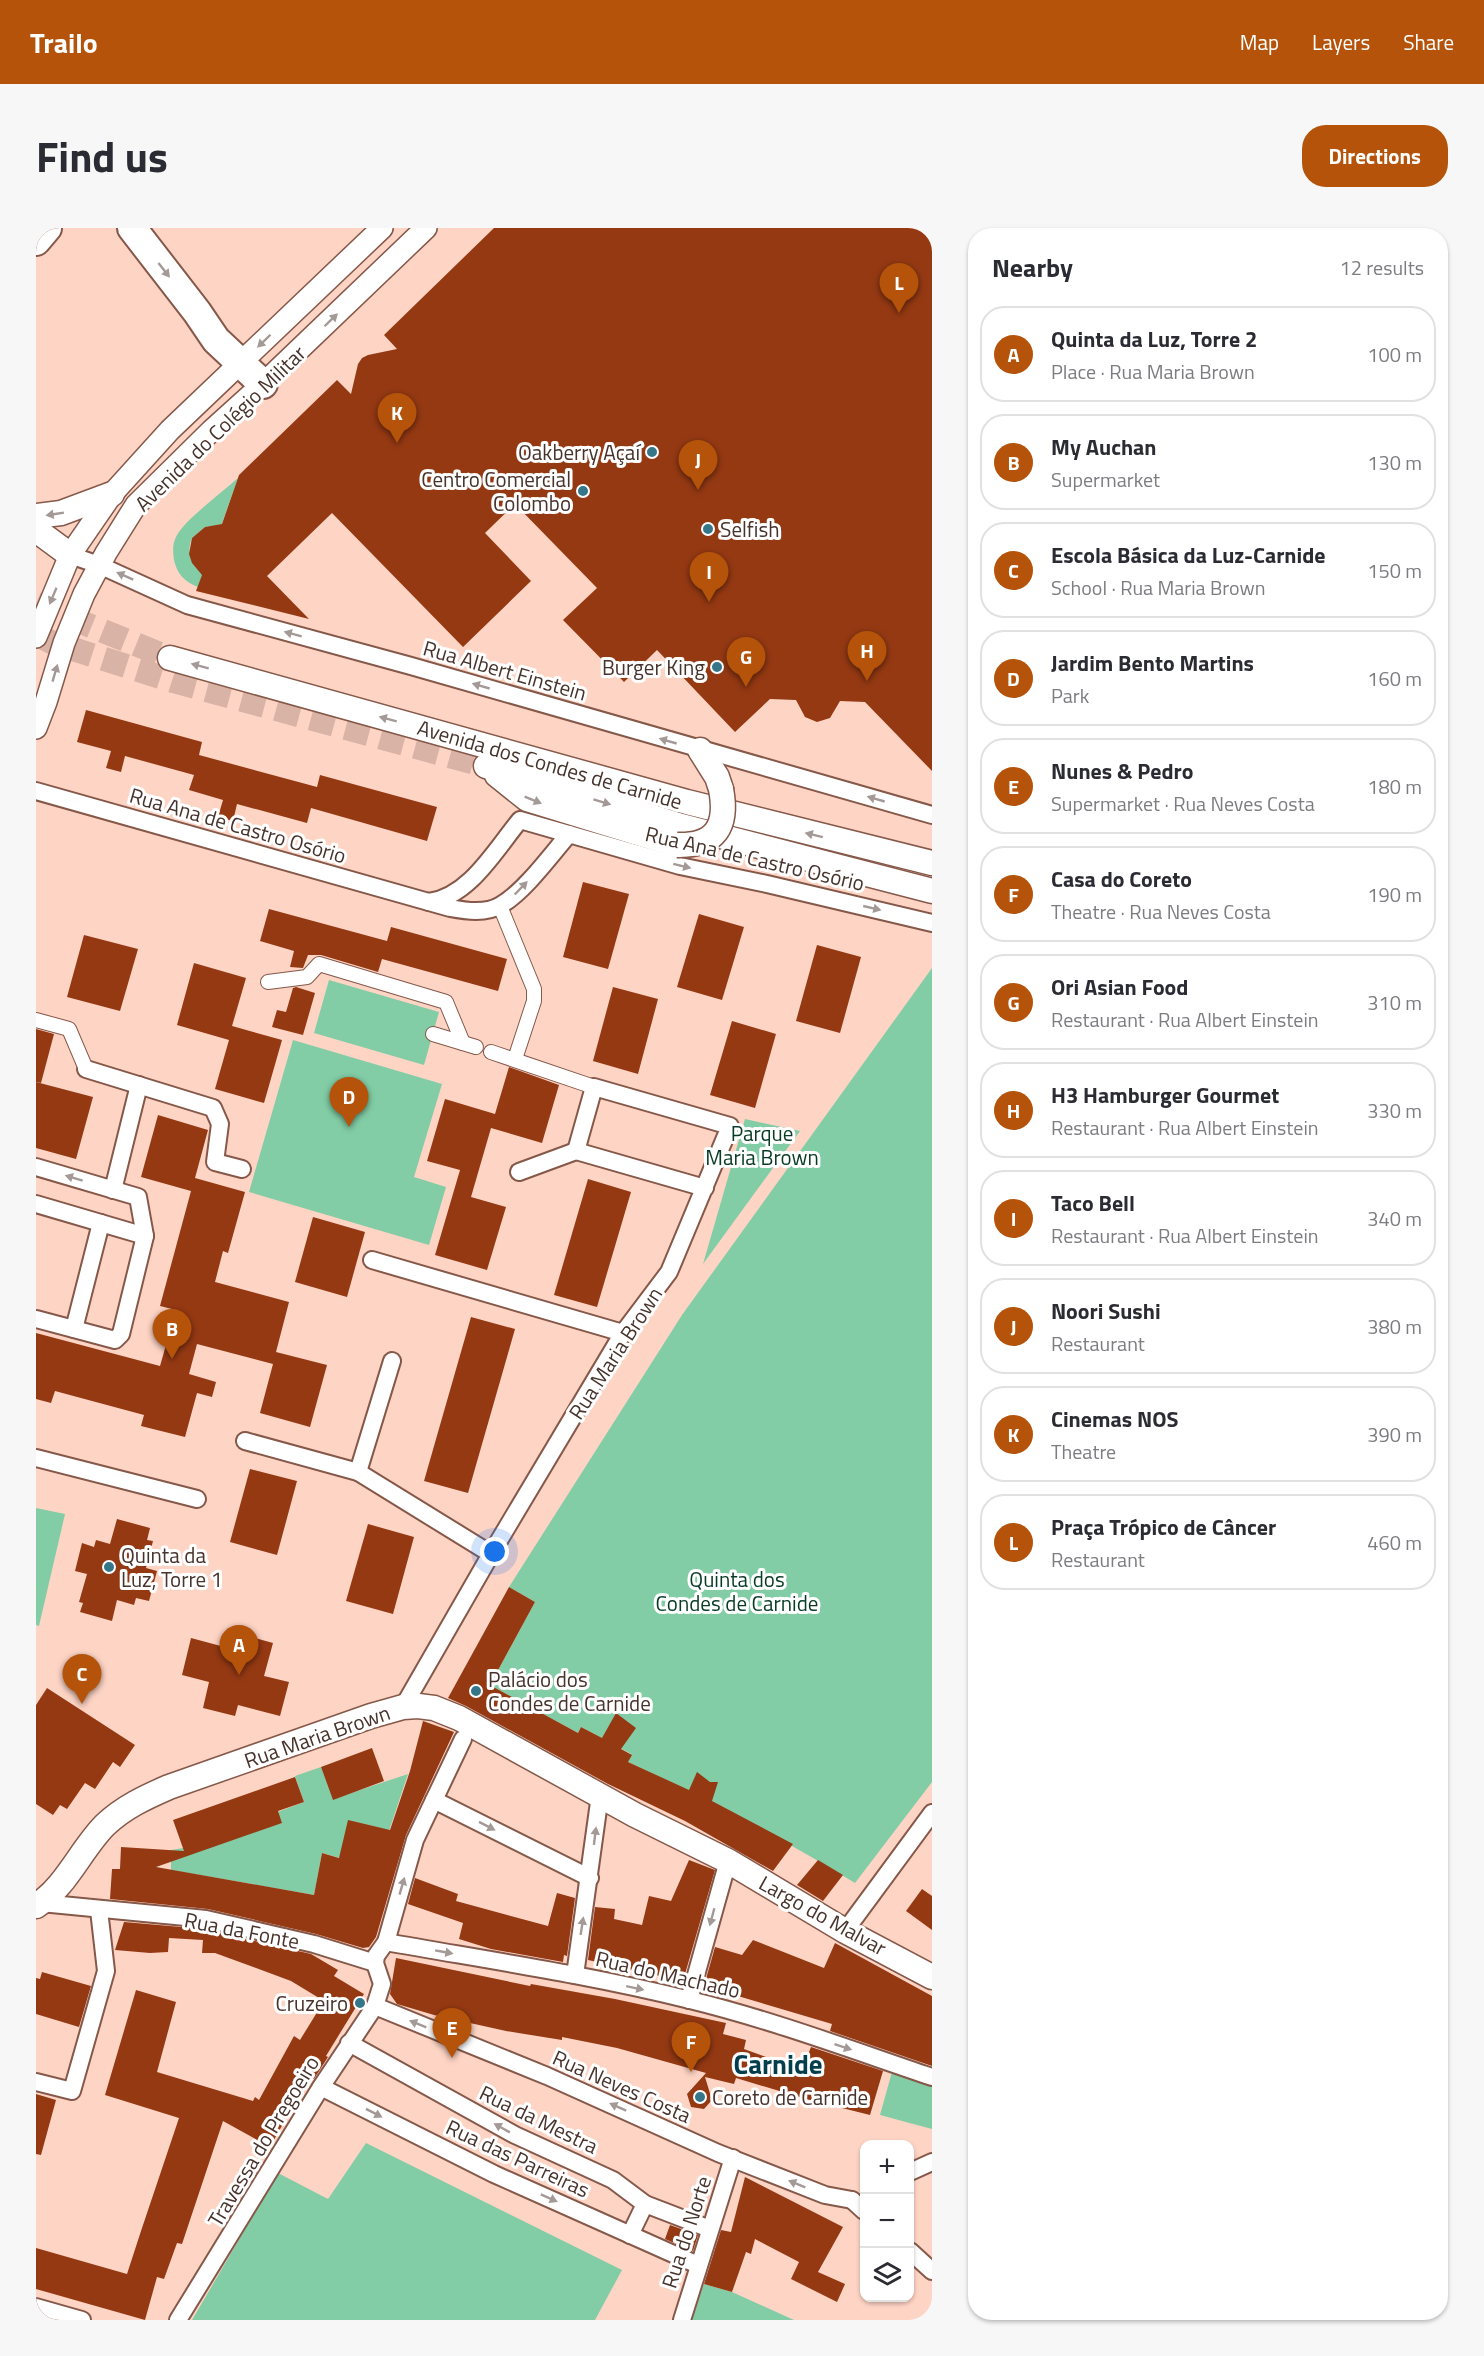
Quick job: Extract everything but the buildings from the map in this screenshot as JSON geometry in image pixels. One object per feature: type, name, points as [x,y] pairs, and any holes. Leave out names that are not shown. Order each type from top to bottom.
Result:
[{"type":"highway","points":[[132,228],[216,340],[263,384]]},
{"type":"main road","points":[[36,516],[61,513],[112,494]]},
{"type":"main road","points":[[36,530],[70,555]]},
{"type":"main road","name":"Avenida dos Condes de Carnide","points":[[170,658],[687,802],[932,863]]},
{"type":"main road","name":"Avenida dos Condes de Carnide","points":[[700,750],[717,777],[724,805],[718,830],[710,839],[694,845],[677,845],[527,799],[486,766],[678,825],[932,891]]},
{"type":"main road","name":"Largo do Malvar","points":[[403,1707],[434,1708],[459,1718],[635,1815],[728,1861],[845,1930],[928,1973]]},
{"type":"main road","name":"Rua Maria Brown","points":[[38,1905],[56,1888],[104,1826],[119,1812],[141,1799],[169,1787],[403,1707]]},
{"type":"street","name":"Avenida do Colégio Militar","points":[[36,637],[70,555],[112,494],[170,430],[382,228]]},
{"type":"street","name":"Avenida do Colégio Militar","points":[[36,728],[63,643],[99,565],[136,505],[426,228]]},
{"type":"street","name":"Rua Albert Einstein","points":[[70,555],[99,565],[187,605],[411,666],[932,815]]},
{"type":"street","name":"Rua Ana de Castro Osório","points":[[36,791],[429,902],[467,911],[500,906]]},
{"type":"street","name":"Rua Ana de Castro Osório","points":[[429,902],[446,898],[462,889],[520,820],[680,867],[767,884],[932,923]]},
{"type":"street","points":[[514,1059],[534,1001],[534,989],[500,906],[516,893],[569,834]]},
{"type":"street","points":[[268,982],[307,977],[319,964],[446,1002],[469,1045],[433,1034]]},
{"type":"street","points":[[36,1020],[69,1029],[87,1068],[213,1108],[220,1124],[215,1162],[242,1169]]},
{"type":"street","points":[[491,1052],[594,1087],[576,1151]]},
{"type":"street","points":[[113,1190],[139,1085]]},
{"type":"street","name":"Rua Maria Brown","points":[[403,1707],[623,1333],[669,1272],[730,1126],[594,1087]]},
{"type":"street","points":[[519,1172],[576,1151],[705,1188]]},
{"type":"street","points":[[36,1167],[138,1197],[145,1236],[121,1334],[116,1340],[36,1319]]},
{"type":"street","points":[[36,1204],[145,1236]]},
{"type":"street","points":[[74,1329],[101,1223]]},
{"type":"street","points":[[372,1260],[623,1333]]},
{"type":"street","points":[[358,1472],[392,1361]]},
{"type":"street","points":[[245,1441],[358,1472],[491,1554]]},
{"type":"street","points":[[36,1458],[197,1499]]},
{"type":"street","points":[[379,1954],[415,1840],[463,1739]]},
{"type":"street","points":[[575,1975],[600,1794]]},
{"type":"street","points":[[434,1800],[590,1878]]},
{"type":"street","points":[[845,1930],[932,1814]]},
{"type":"street","points":[[689,2000],[728,1861]]},
{"type":"street","name":"Rua da Fonte","points":[[38,1905],[206,1919],[314,1944],[379,1954]]},
{"type":"street","points":[[36,2082],[72,2091],[105,1971],[99,1910]]},
{"type":"street","name":"Rua do Machado","points":[[379,1954],[575,1975],[689,2000],[932,2077]]},
{"type":"street","name":"Travessa do Pregoeiro","points":[[178,2320],[321,2087],[375,2006],[382,1984],[379,1954]]},
{"type":"street","name":"Rua Neves Costa","points":[[375,2006],[547,2076],[733,2158],[825,2195],[860,2201]]},
{"type":"street","name":"Rua da Mestra","points":[[349,2043],[515,2135],[614,2180],[645,2205],[710,2229]]},
{"type":"street","name":"Rua das Parreiras","points":[[321,2087],[495,2174],[698,2265]]},
{"type":"street","name":"Rua do Norte","points":[[682,2320],[733,2158]]},
{"type":"street","points":[[914,2170],[932,2162]]},
{"type":"street","points":[[630,2235],[645,2205]]},
{"type":"street","points":[[914,2255],[932,2271]]},
{"type":"street","points":[[36,2307],[81,2320]]},
{"type":"green space","points":[[238,478],[221,526],[205,527],[192,538],[191,557],[203,573],[198,587],[185,580],[177,569],[173,554],[175,540],[180,530],[204,506]]},
{"type":"green space","name":"Quinta dos Condes de Carnide","points":[[932,968],[932,1782],[855,1883],[743,1819],[628,1762],[631,1754],[585,1729],[581,1727],[578,1733],[490,1685],[535,1602],[509,1587],[682,1315]]},
{"type":"green space","points":[[329,980],[439,1012],[424,1065],[314,1033]]},
{"type":"green space","points":[[293,1040],[442,1084],[414,1177],[446,1187],[429,1245],[249,1192]]},
{"type":"green space","name":"Parque Maria Brown","points":[[745,1119],[800,1131],[703,1264]]},
{"type":"green space","points":[[36,1508],[65,1514],[39,1626],[36,1625]]},
{"type":"green space","points":[[321,1767],[333,1799],[408,1774],[389,1831],[362,1864],[322,1853],[314,1895],[171,1870],[171,1850],[183,1848],[304,1802],[295,1776]]},
{"type":"green space","points":[[892,2072],[932,2083],[932,2129],[880,2115]]},
{"type":"green space","points":[[366,2143],[622,2270],[595,2320],[192,2320],[278,2173],[328,2199]]},
{"type":"green space","points":[[704,2284],[732,2292],[794,2320],[691,2320]]},
{"type":"tunnel","points":[[36,604],[170,658]]},
{"type":"tunnel","points":[[36,634],[51,642],[173,681],[486,766]]},
{"type":"place","name":"Praça Trópico de Câncer","points":[[899,313]]},
{"type":"place","name":"Cinemas NOS","points":[[397,443]]},
{"type":"place","name":"Oakberry Açaí","points":[[652,452]]},
{"type":"place","name":"Noori Sushi","points":[[698,490]]},
{"type":"place","name":"Centro Comercial Colombo","points":[[583,491]]},
{"type":"place","name":"Selfish","points":[[708,529]]},
{"type":"place","name":"Taco Bell","points":[[709,602]]},
{"type":"place","name":"Burger King","points":[[717,667]]},
{"type":"place","name":"H3 Hamburger Gourmet","points":[[867,681]]},
{"type":"place","name":"Ori Asian Food","points":[[746,687]]},
{"type":"place","name":"Jardim Bento Martins","points":[[349,1127]]},
{"type":"place","name":"My Auchan","points":[[172,1359]]},
{"type":"place","name":"Quinta da Luz, Torre 1","points":[[109,1567]]},
{"type":"place","name":"Quinta da Luz, Torre 2","points":[[239,1675]]},
{"type":"place","name":"Palácio dos Condes de Carnide","points":[[476,1691]]},
{"type":"place","name":"Escola Básica da Luz-Carnide","points":[[82,1704]]},
{"type":"place","name":"Cruzeiro","points":[[360,2003]]},
{"type":"place","name":"Nunes & Pedro","points":[[452,2058]]},
{"type":"place","name":"Casa do Coreto","points":[[691,2072]]},
{"type":"place","name":"Coreto de Carnide","points":[[700,2097]]},
{"type":"district","name":"Carnide","points":[[778,2063]]}]
